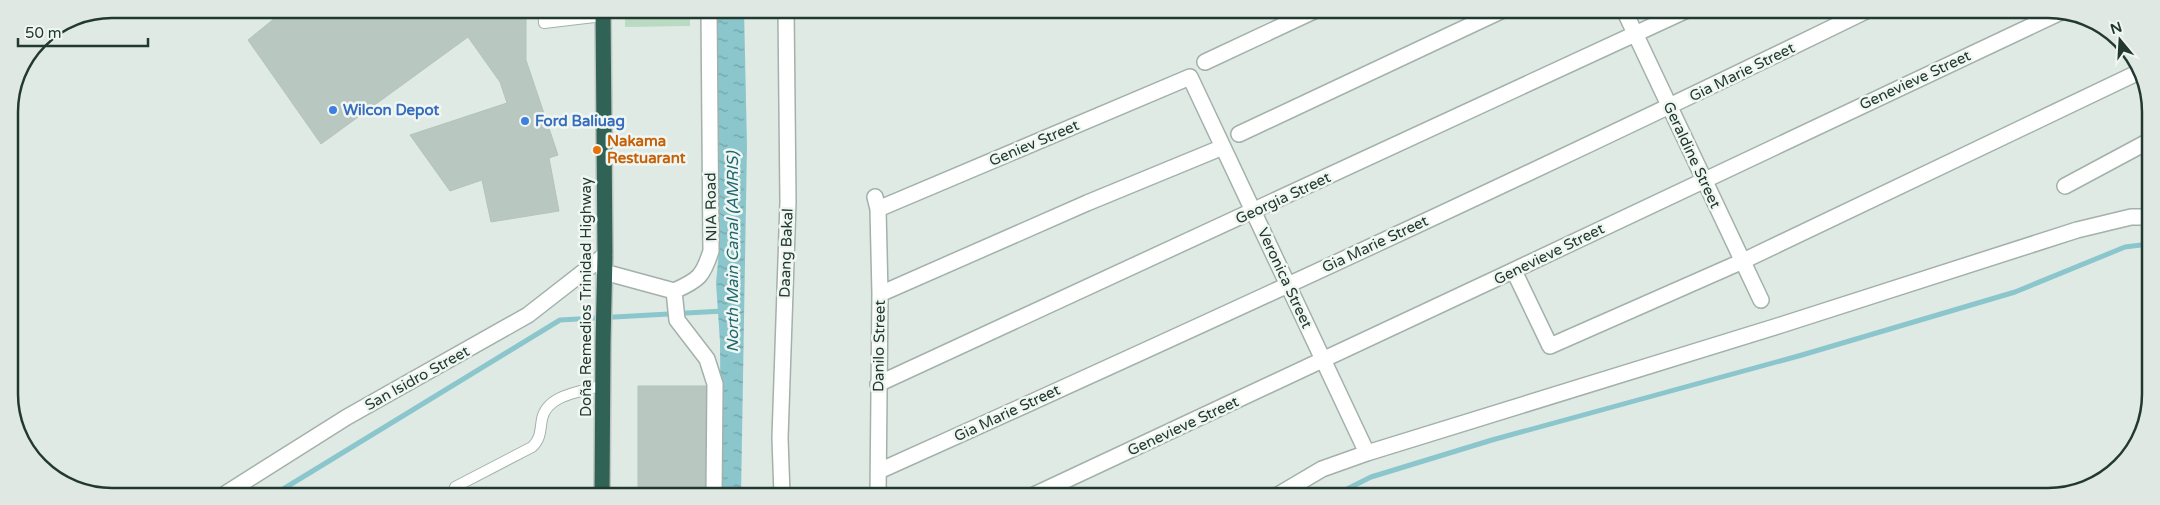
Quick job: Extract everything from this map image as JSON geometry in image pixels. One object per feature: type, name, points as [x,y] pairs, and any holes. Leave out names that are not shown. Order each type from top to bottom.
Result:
[{"type":"highway","name":"Doña Remedios Trinidad Highway","points":[[602,488],[605,254],[603,18]]},
{"type":"street","name":"NIA Road","points":[[674,291],[691,283],[704,272],[711,251],[709,18]]},
{"type":"street","name":"Daang Bakal","points":[[782,488],[780,438],[788,202],[786,18]]},
{"type":"street","points":[[1205,62],[1299,18]]},
{"type":"street","points":[[1239,134],[1486,18]]},
{"type":"street","name":"Geraldine Street","points":[[1628,18],[1761,300]]},
{"type":"street","name":"Georgia Street","points":[[878,384],[1058,300],[1254,212],[1670,18]]},
{"type":"street","name":"Gia Marie Street","points":[[879,471],[1288,285],[1670,107],[1852,18]]},
{"type":"street","name":"Genevieve Street","points":[[1050,488],[1324,361],[1704,179],[2048,18]]},
{"type":"street","points":[[1514,271],[1550,346],[1742,261],[2134,74]]},
{"type":"street","name":"Veronica Street","points":[[1190,77],[1367,453]]},
{"type":"street","name":"Geniev Street","points":[[876,203],[1190,77]]},
{"type":"street","points":[[2065,186],[2142,145]]},
{"type":"street","points":[[880,294],[1087,203],[1223,147]]},
{"type":"street","name":"Danilo Street","points":[[876,203],[880,294],[878,488]]},
{"type":"street","points":[[1291,487],[1322,469],[1367,453],[1800,319],[2077,230],[2131,217],[2142,217]]},
{"type":"street","name":"San Isidro Street","points":[[235,488],[347,417],[528,315],[605,254]]},
{"type":"street","points":[[604,272],[674,291],[676,314],[707,359],[715,384],[714,488]]},
{"type":"lane","points":[[544,18],[544,23],[574,18]]},
{"type":"lane","points":[[455,487],[532,447],[539,441],[542,418],[548,404],[557,399],[603,386]]},
{"type":"green space","points":[[625,18],[690,18],[690,26],[625,27]]},
{"type":"water","name":"North Main Canal (AMRIS)","points":[[717,18],[744,18],[747,146],[741,488],[721,488],[720,342],[716,283],[719,251]]},
{"type":"building","points":[[275,18],[526,18],[526,60],[558,155],[549,158],[559,211],[491,222],[482,180],[450,191],[410,135],[507,103],[500,82],[468,37],[321,144],[248,40]]},
{"type":"building","points":[[638,386],[706,386],[705,488],[638,488]]},
{"type":"waterway","points":[[1350,487],[1371,477],[1492,440],[1802,355],[2015,292],[2125,247],[2142,245]]},
{"type":"waterway","points":[[285,488],[560,320],[723,311]]},
{"type":"place","name":"Wilcon Depot","points":[[333,110]]},
{"type":"place","name":"Ford Baliuag","points":[[525,121]]},
{"type":"place","name":"Nakama Restuarant","points":[[597,150]]}]
